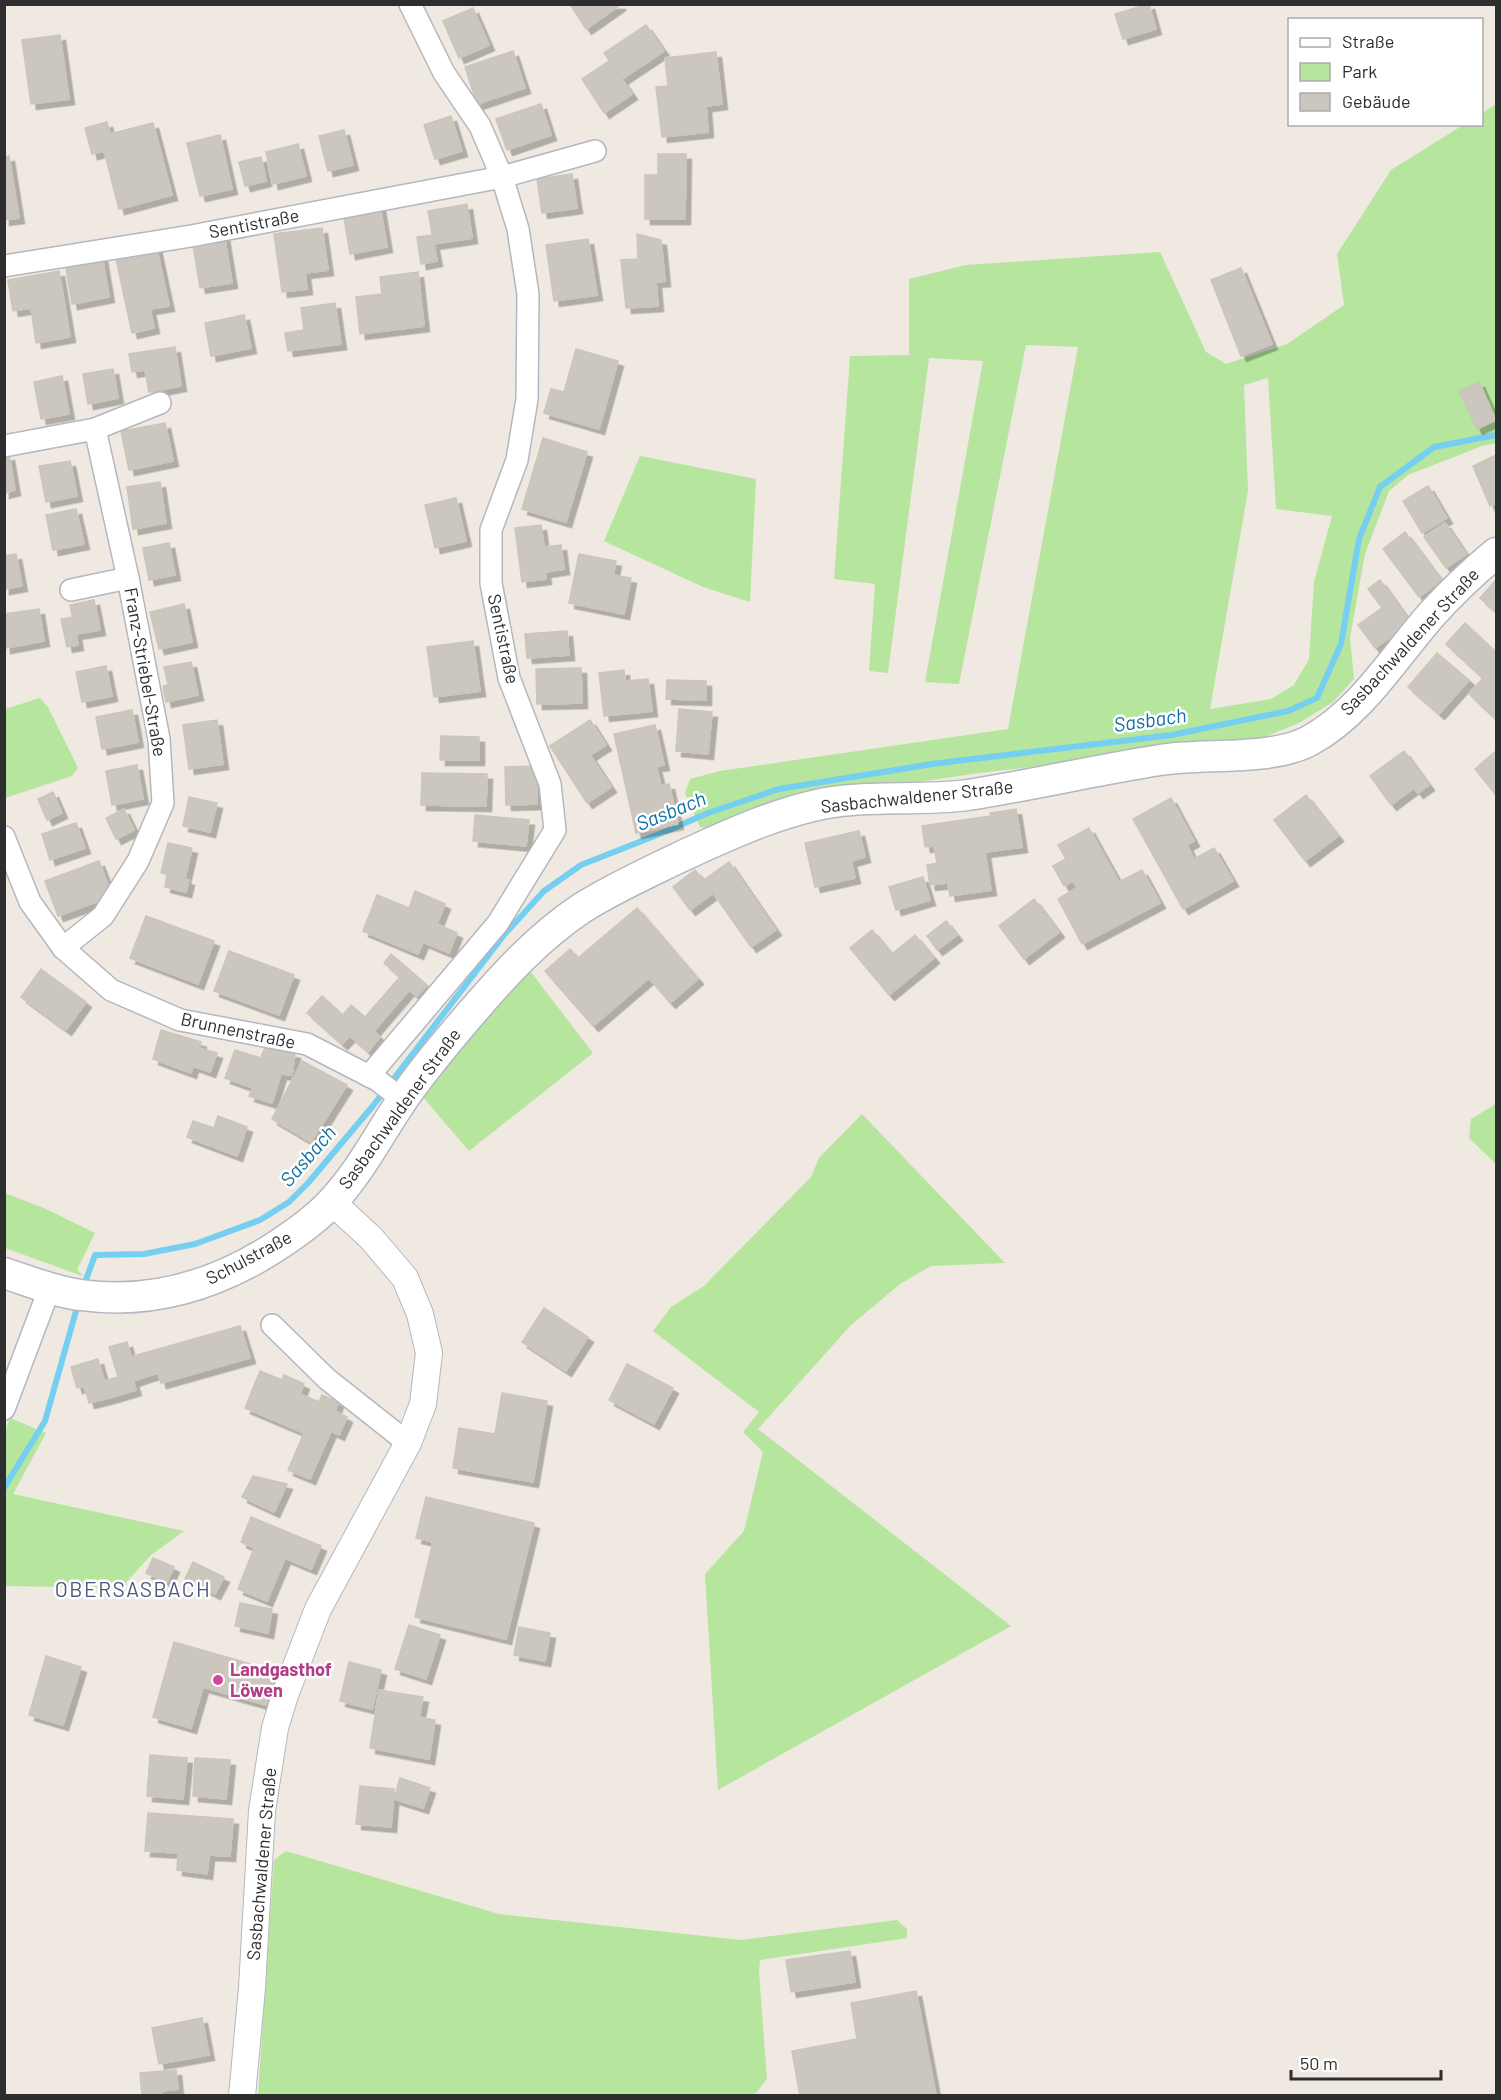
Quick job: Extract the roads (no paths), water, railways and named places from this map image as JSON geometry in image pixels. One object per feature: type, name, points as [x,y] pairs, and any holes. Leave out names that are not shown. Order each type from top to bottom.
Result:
[{"type":"main road","name":"Sasbachwaldener Straße","points":[[332,1202],[361,1166],[398,1097],[507,970],[539,941],[582,908],[637,877],[757,823],[805,809],[850,800],[909,800],[963,795],[1181,757],[1245,754],[1284,749],[1307,742],[1344,716],[1431,615],[1466,578],[1497,554]]},
{"type":"main road","name":"Schulstraße","points":[[4,1273],[74,1293],[139,1297],[178,1292],[222,1277],[261,1256],[302,1229],[332,1202]]},
{"type":"street","points":[[410,4],[444,73],[480,126],[502,177]]},
{"type":"street","name":"Sentistraße","points":[[4,266],[191,236],[502,177],[595,152]]},
{"type":"street","name":"Sentistraße","points":[[373,1078],[498,923],[555,830],[550,784],[509,678],[490,583],[491,530],[517,460],[527,399],[528,294],[518,229],[502,177]]},
{"type":"street","points":[[4,446],[95,429],[160,403]]},
{"type":"street","name":"Franz-Striebel-Straße","points":[[63,948],[103,916],[138,861],[163,802],[159,739],[128,578],[95,429]]},
{"type":"street","name":"Franz-Striebel-Straße","points":[[71,590],[128,578]]},
{"type":"street","name":"Brunnenstraße","points":[[4,837],[30,902],[63,948],[111,990],[180,1020],[307,1044],[373,1078],[398,1097]]},
{"type":"street","name":"Sasbachwaldener Straße","points":[[243,2096],[262,1811],[275,1728],[285,1695],[318,1609],[408,1443],[423,1404],[429,1353],[420,1314],[405,1278],[371,1238],[332,1202]]},
{"type":"street","points":[[4,1409],[74,1293]]},
{"type":"street","points":[[272,1324],[327,1379],[408,1443]]},
{"type":"waterway","name":"Sasbach","points":[[83,1288],[95,1255],[144,1254],[195,1244],[260,1220],[289,1202],[308,1183],[372,1107],[504,935],[544,891],[581,865],[708,813],[779,789],[932,764],[1172,735],[1288,711],[1317,698],[1341,644],[1359,539],[1380,487],[1434,447],[1496,435]]},
{"type":"waterway","name":"Sasbach","points":[[4,1488],[45,1421],[78,1304]]},
{"type":"place","name":"Landgasthof Löwen","points":[[218,1680]]},
{"type":"district","name":"OBERSASBACH","points":[[133,1590]]}]
